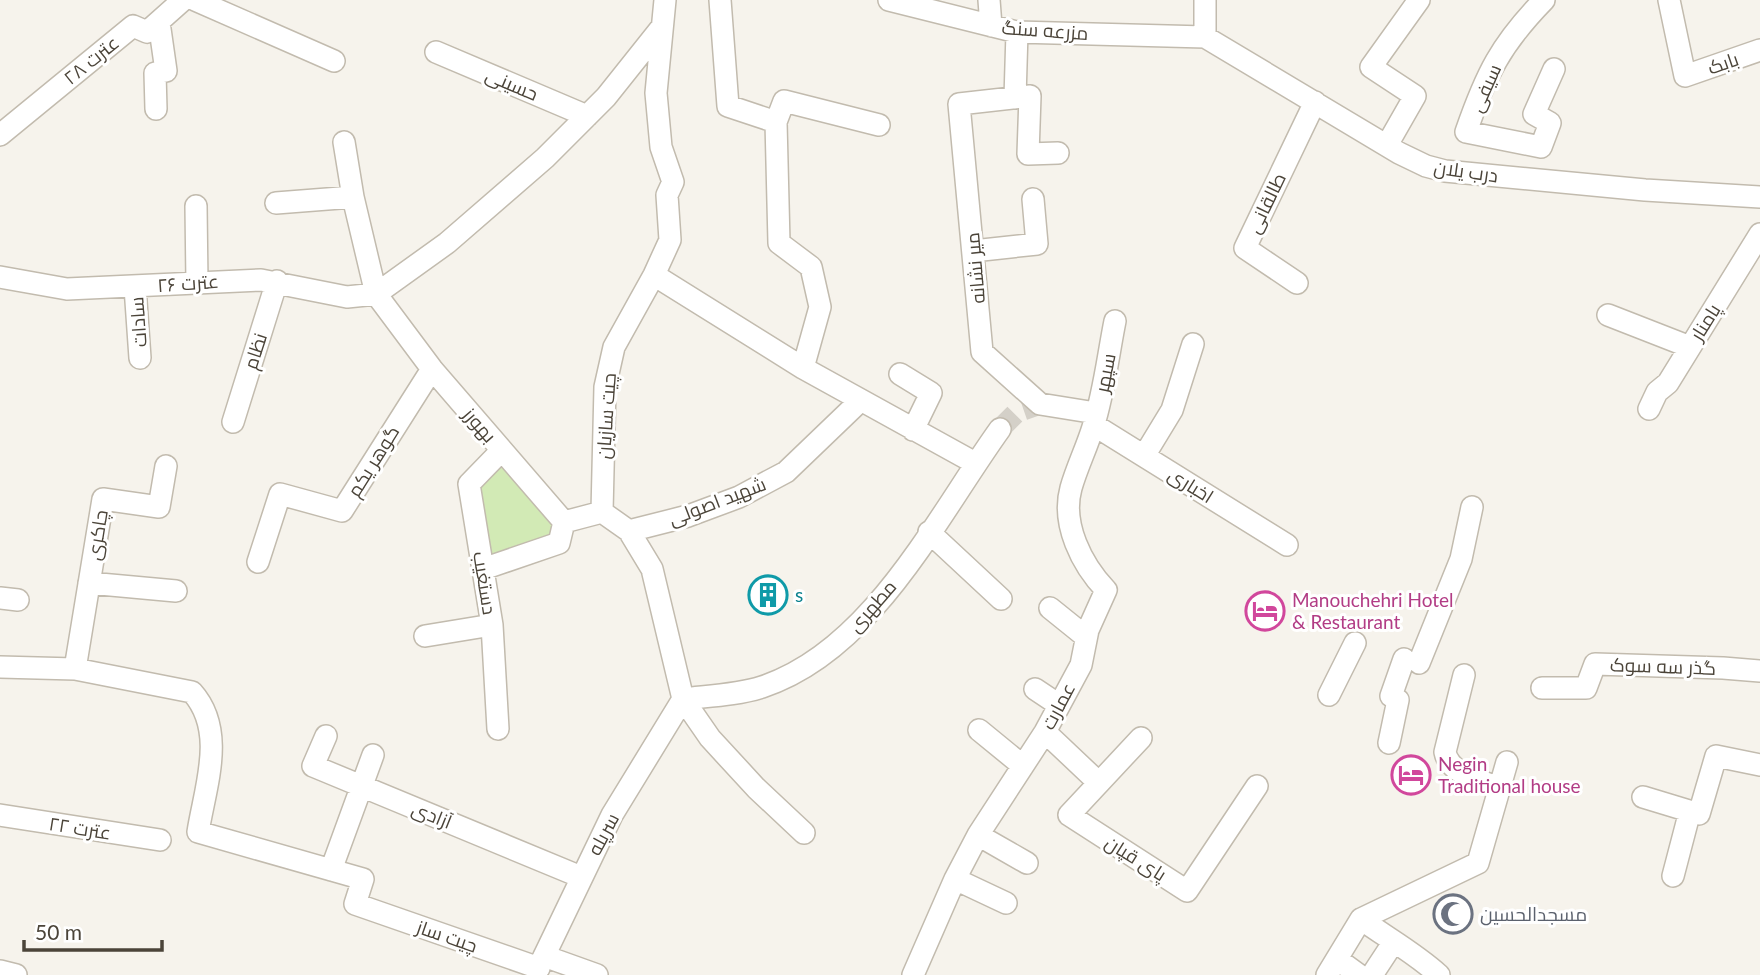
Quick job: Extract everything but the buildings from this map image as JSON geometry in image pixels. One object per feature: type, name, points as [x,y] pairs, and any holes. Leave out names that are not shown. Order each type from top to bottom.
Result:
[{"type":"street","name":"عترت ۲۸","points":[[0,135],[133,26],[147,32],[183,0]]},
{"type":"street","points":[[195,0],[334,61]]},
{"type":"street","name":"چیت سازیان","points":[[602,512],[602,420],[614,347],[670,240],[667,195],[673,182],[661,147],[656,93],[666,0]]},
{"type":"street","points":[[720,0],[728,106],[776,122]]},
{"type":"street","name":"مزرعه سنگ","points":[[889,0],[1017,32],[1205,37]]},
{"type":"street","points":[[989,0],[991,26]]},
{"type":"street","points":[[1205,0],[1205,37]]},
{"type":"street","points":[[1387,145],[1415,96],[1371,67],[1419,0]]},
{"type":"street","name":"بابک","points":[[1669,0],[1685,76],[1760,50]]},
{"type":"street","name":"سیفی","points":[[1534,3],[1508,39],[1483,82],[1466,132],[1542,147],[1550,123],[1535,114],[1554,69]]},
{"type":"street","points":[[156,109],[155,73],[166,71],[159,22]]},
{"type":"street","points":[[344,142],[353,197],[376,294],[475,220],[587,116],[606,97],[661,28]]},
{"type":"street","points":[[1017,32],[1028,153],[1058,153]]},
{"type":"street","name":"درب یلان","points":[[1205,37],[1413,160],[1445,171],[1645,190],[1760,197]]},
{"type":"street","name":"حسینی","points":[[436,52],[587,116]]},
{"type":"street","name":"میر نشانه","points":[[1022,97],[960,104],[982,352],[1040,404],[1095,419]]},
{"type":"street","points":[[803,368],[820,307],[811,267],[779,243],[776,122],[784,100],[879,125]]},
{"type":"street","name":"طالقانی","points":[[1297,283],[1245,248],[1315,102]]},
{"type":"street","points":[[1506,177],[1510,140]]},
{"type":"street","points":[[276,203],[353,197]]},
{"type":"street","points":[[973,251],[1037,244],[1032,199]]},
{"type":"street","points":[[196,206],[197,282]]},
{"type":"street","name":"پامنار","points":[[1648,409],[1657,392],[1668,383],[1760,234]]},
{"type":"street","points":[[654,275],[803,368],[975,463]]},
{"type":"street","name":"عترت ۲۶","points":[[0,278],[67,289],[248,280],[277,281],[347,297],[376,294]]},
{"type":"street","name":"نظام","points":[[233,422],[277,281]]},
{"type":"street","name":"سادات","points":[[135,286],[140,358]]},
{"type":"street","name":"بهورز","points":[[376,294],[432,369],[565,522]]},
{"type":"street","points":[[1608,315],[1690,348]]},
{"type":"street","name":"سپهر","points":[[1095,419],[1115,321]]},
{"type":"street","points":[[1144,456],[1172,410],[1193,344]]},
{"type":"street","name":"گوهر یکم","points":[[258,562],[280,494],[342,511],[432,369]]},
{"type":"street","points":[[900,374],[932,393],[913,430]]},
{"type":"street","name":"شهید اصولی","points":[[629,531],[688,516],[739,497],[786,472],[860,401]]},
{"type":"street","name":"اخباری","points":[[1095,419],[1144,456],[1287,545]]},
{"type":"street","name":"عمارت","points":[[913,975],[955,879],[978,835],[1045,732],[1081,665],[1086,637],[1106,590],[1091,575],[1081,557],[1071,523],[1069,504],[1070,489],[1095,419]]},
{"type":"street","name":"مطهری","points":[[683,699],[761,687],[807,667],[830,651],[872,608],[929,532],[1000,429]]},
{"type":"street","name":"دستغیب","points":[[498,729],[492,625],[469,484],[502,450]]},
{"type":"street","name":"چاکری","points":[[75,669],[103,499],[159,507],[166,466]]},
{"type":"street","points":[[1389,744],[1398,700],[1391,696],[1461,559],[1472,506]]},
{"type":"street","points":[[483,569],[559,543],[565,522],[602,512],[629,531],[652,569],[683,699],[710,738],[756,788],[804,833]]},
{"type":"street","points":[[929,532],[1001,599]]},
{"type":"street","points":[[89,583],[176,591]]},
{"type":"street","points":[[1050,608],[1086,637]]},
{"type":"street","points":[[425,636],[492,625]]},
{"type":"street","points":[[1329,695],[1355,643]]},
{"type":"street","name":"گذر سه سوک","points":[[1542,688],[1586,688],[1594,664],[1760,671]]},
{"type":"street","points":[[0,667],[75,669],[192,692],[202,704],[213,741],[198,832],[331,870],[373,755]]},
{"type":"street","points":[[1464,675],[1445,752],[1446,759],[1451,767],[1499,788]]},
{"type":"street","points":[[1035,689],[1059,705]]},
{"type":"street","name":"سرپله","points":[[540,966],[612,816],[683,699]]},
{"type":"street","points":[[979,730],[1023,766]]},
{"type":"street","points":[[1045,732],[1099,783]]},
{"type":"street","name":"آزادی","points":[[326,736],[313,766],[581,877]]},
{"type":"street","name":"پای قپان","points":[[1141,738],[1069,816],[1187,891],[1257,786]]},
{"type":"street","points":[[1643,797],[1699,814],[1716,756],[1760,765]]},
{"type":"street","points":[[1359,975],[1332,967],[1361,919],[1478,863],[1507,762]]},
{"type":"street","points":[[1672,876],[1690,811]]},
{"type":"street","name":"عترت ۲۲","points":[[0,815],[160,840]]},
{"type":"street","points":[[978,835],[1027,863]]},
{"type":"street","name":"چیت ساز","points":[[331,870],[363,879],[355,904],[540,966],[597,975]]},
{"type":"street","points":[[955,879],[1006,903]]},
{"type":"street","points":[[1361,919],[1393,943],[1419,957],[1439,975]]},
{"type":"street","points":[[1372,975],[1393,943]]},
{"type":"street","points":[[0,971],[16,975]]},
{"type":"green space","points":[[502,450],[564,522],[559,543],[483,569],[469,484]]},
{"type":"tunnel","points":[[1000,429],[1017,412],[1040,404]]},
{"type":"place","name":"s","points":[[768,595]]},
{"type":"place","name":"Manouchehri Hotel & Restaurant","points":[[1265,611]]},
{"type":"place","name":"Negin Traditional house","points":[[1411,775]]},
{"type":"place","name":"مسجدالحسین","points":[[1453,914]]}]
